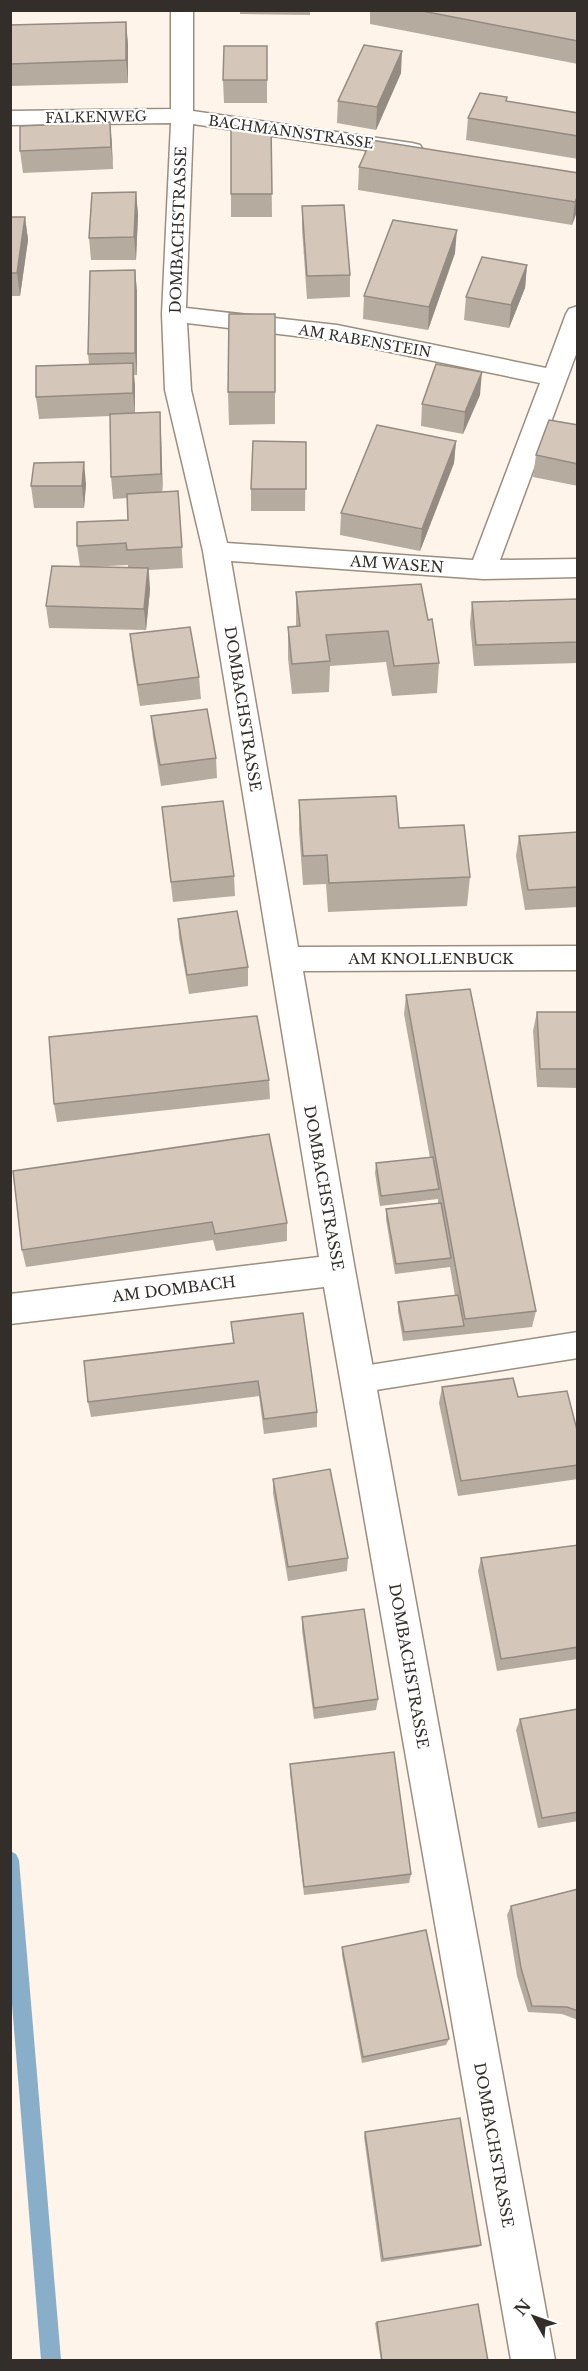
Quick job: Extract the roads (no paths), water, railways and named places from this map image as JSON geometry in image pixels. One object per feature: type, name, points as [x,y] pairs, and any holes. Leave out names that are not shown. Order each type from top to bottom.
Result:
[{"type":"street","name":"DOMBACHSTRASSE","points":[[182,10],[182,116],[174,314],[178,390],[216,551],[357,1380],[533,2361]]},
{"type":"street","name":"FALKENWEG","points":[[10,118],[182,116]]},
{"type":"street","name":"BACHMANNSTRASSE","points":[[182,116],[438,153]]},
{"type":"street","name":"AM RABENSTEIN","points":[[174,314],[338,333],[555,378]]},
{"type":"street","points":[[483,570],[578,314]]},
{"type":"street","name":"AM WASEN","points":[[216,551],[483,570],[578,568]]},
{"type":"street","name":"AM KNOLLENBUCK","points":[[285,958],[578,958]]},
{"type":"street","name":"AM DOMBACH","points":[[10,1309],[338,1269]]},
{"type":"lane","points":[[357,1380],[578,1345]]},
{"type":"waterway","points":[[10,1860],[51,2360]]}]
